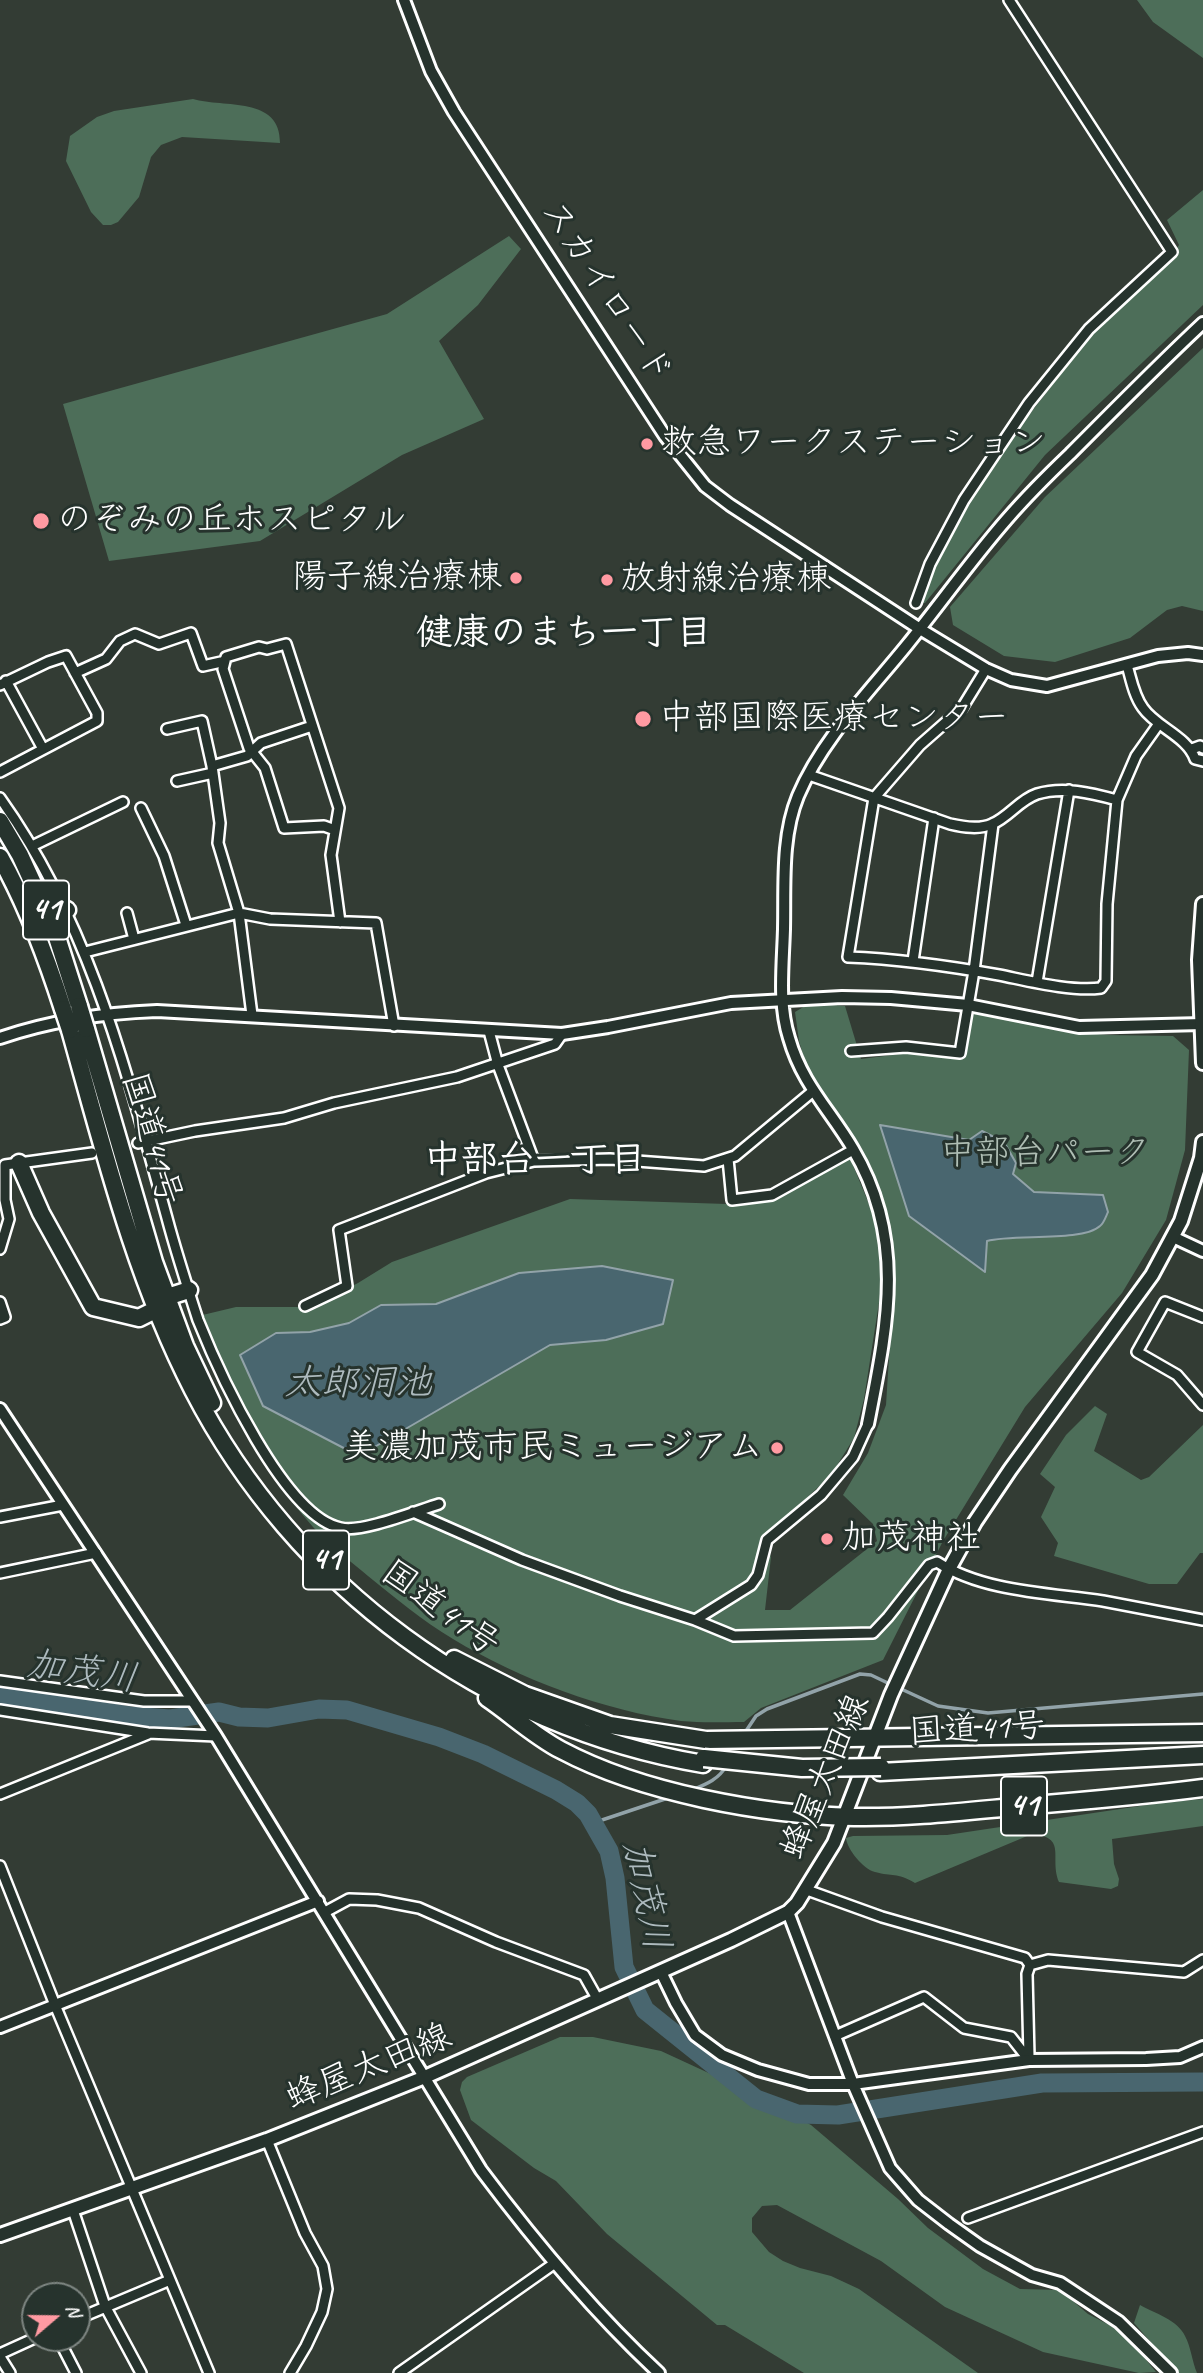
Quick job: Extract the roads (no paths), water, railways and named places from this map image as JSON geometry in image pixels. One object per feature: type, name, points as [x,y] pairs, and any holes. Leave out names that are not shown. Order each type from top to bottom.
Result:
[{"type":"highway","name":"国道41号","points":[[0,821],[20,855],[50,918],[71,1007],[132,1191],[162,1303],[193,1390],[227,1449],[269,1507],[320,1566],[398,1634],[443,1665],[522,1707],[633,1748],[704,1761],[880,1770],[1203,1752]]},
{"type":"highway","name":"国道41号","points":[[0,857],[71,1007]]},
{"type":"highway","points":[[50,918],[66,910]]},
{"type":"highway","points":[[19,1163],[41,1213],[93,1307],[139,1318],[189,1290]]},
{"type":"highway","name":"国道41号","points":[[162,1303],[234,1442],[293,1525],[367,1599],[426,1645],[480,1679],[551,1714],[620,1738],[704,1761]]},
{"type":"highway","name":"41","points":[[426,1645],[525,1695],[610,1725],[696,1738],[764,1740],[1203,1733]]},
{"type":"highway","name":"41","points":[[443,1665],[550,1744],[604,1769],[652,1786],[768,1809],[845,1817],[889,1816],[986,1810],[1203,1788]]},
{"type":"main road","points":[[1203,904],[1199,960],[1203,1063]]},
{"type":"main road","name":"蜂屋太田線","points":[[0,2235],[267,2140],[425,2077],[788,1912],[807,1890],[834,1843],[891,1695],[949,1569],[975,1522],[1010,1469],[1152,1275],[1173,1237],[1192,1189],[1203,1142]]},
{"type":"street","name":"スカイロード","points":[[404,0],[431,71],[454,112],[665,436],[705,486],[920,629],[986,669],[1011,680],[1047,686],[1158,656],[1188,653],[1203,655]]},
{"type":"street","points":[[916,603],[930,564],[964,500],[1028,403],[1089,329],[1172,252],[1009,0]]},
{"type":"street","points":[[695,1620],[751,1585],[758,1575],[767,1540],[821,1495],[853,1457],[868,1424],[883,1348],[889,1258],[879,1210],[853,1150],[812,1091],[788,1037],[782,1000],[790,820],[809,775],[835,733],[1010,515],[1145,377],[1203,323]]},
{"type":"street","points":[[75,673],[107,659],[120,641],[135,634],[159,644],[191,633],[203,666],[221,662],[224,664]]},
{"type":"street","points":[[335,830],[324,826],[284,828],[265,768],[249,748],[223,669],[226,657],[259,647],[267,649],[286,644],[338,808],[335,830],[331,855],[340,922]]},
{"type":"street","points":[[0,772],[97,721],[97,713],[66,656],[3,683],[43,749]]},
{"type":"street","points":[[1127,665],[1142,708],[1192,750],[1195,759],[1203,761]]},
{"type":"street","points":[[986,669],[962,708],[920,745],[874,798],[848,957],[913,961],[1037,982],[1101,988],[1106,981],[1107,904],[1117,800],[1136,756],[1158,724]]},
{"type":"street","points":[[167,729],[202,721],[213,770],[220,823],[218,844],[239,914],[252,1015]]},
{"type":"street","points":[[177,781],[213,770],[254,752],[261,743],[313,726]]},
{"type":"street","points":[[1192,750],[1200,746],[1203,748]]},
{"type":"street","points":[[809,775],[969,828],[993,824],[1021,802],[1036,795],[1069,790],[1117,800]]},
{"type":"street","points":[[1037,982],[1069,790]]},
{"type":"street","points":[[0,798],[32,846],[85,951],[108,1013],[143,1142],[198,1320],[217,1366],[262,1448],[292,1490],[316,1516],[342,1529],[357,1529],[439,1504]]},
{"type":"street","points":[[32,846],[123,802]]},
{"type":"street","points":[[141,808],[164,856],[186,925]]},
{"type":"street","points":[[913,961],[934,818]]},
{"type":"street","points":[[851,1051],[906,1047],[960,1053],[974,971],[993,824]]},
{"type":"street","points":[[127,913],[134,939]]},
{"type":"street","points":[[85,951],[239,914],[270,919],[376,923],[394,1026]]},
{"type":"street","points":[[0,1038],[31,1027],[108,1013],[157,1011],[562,1034],[731,1003],[878,998],[968,1005],[1079,1027],[1201,1024]]},
{"type":"street","points":[[489,1031],[498,1065],[534,1161]]},
{"type":"street","points":[[143,1142],[195,1131],[284,1118],[334,1103],[457,1077],[555,1044],[562,1034]]},
{"type":"street","points":[[304,1306],[347,1286],[339,1230],[486,1173],[534,1161],[610,1159],[704,1167],[728,1159],[751,1145],[812,1091]]},
{"type":"street","points":[[728,1159],[732,1200],[772,1195],[853,1150]]},
{"type":"street","points":[[0,1249],[9,1219],[5,1200],[5,1165],[92,1153]]},
{"type":"street","points":[[1173,1237],[1203,1251]]},
{"type":"street","points":[[0,1302],[5,1317],[0,1319]]},
{"type":"street","points":[[1203,1317],[1165,1302],[1137,1352],[1177,1375],[1203,1405]]},
{"type":"street","points":[[0,1409],[216,1736],[481,2169],[528,2233],[615,2333],[659,2373]]},
{"type":"street","points":[[0,1517],[63,1505]]},
{"type":"street","points":[[413,1512],[522,1560],[734,1636],[873,1633],[929,1565],[937,1562],[949,1569],[1009,1589],[1104,1602],[1203,1620]]},
{"type":"street","points":[[0,1573],[96,1553]]},
{"type":"street","points":[[0,1681],[144,1701],[193,1701]]},
{"type":"street","points":[[0,1710],[148,1733],[216,1736]]},
{"type":"street","points":[[0,1794],[148,1733]]},
{"type":"street","points":[[0,1866],[55,2005],[209,2373]]},
{"type":"street","points":[[807,1890],[882,1917],[1025,1958],[1030,1965]]},
{"type":"street","points":[[325,1912],[349,1899],[377,1900],[419,1908],[496,1942],[583,1975],[598,2000]]},
{"type":"street","points":[[0,2027],[318,1901]]},
{"type":"street","points":[[788,1912],[853,2084],[890,2168],[918,2200],[979,2246],[1032,2275],[1060,2283],[1119,2322],[1171,2373]]},
{"type":"street","points":[[1030,1965],[1048,1960],[1184,1972],[1203,1960]]},
{"type":"street","points":[[1029,2060],[1027,1974],[1030,1965]]},
{"type":"street","points":[[661,1972],[695,2035],[722,2055],[758,2070],[809,2084],[853,2084],[1029,2060],[1180,2057],[1203,2047]]},
{"type":"street","points":[[835,2036],[924,1997],[964,2028],[1011,2036],[1029,2060]]},
{"type":"street","points":[[968,2218],[1203,2132]]},
{"type":"street","points":[[267,2140],[305,2233],[323,2266],[327,2289],[322,2312],[290,2373]]},
{"type":"street","points":[[73,2210],[104,2306],[141,2373]]},
{"type":"street","points":[[399,2373],[555,2263]]},
{"type":"street","points":[[91,2312],[170,2280]]},
{"type":"street","points":[[10,2373],[0,2356],[21,2345]]},
{"type":"street","points":[[65,2352],[76,2373]]},
{"type":"water","points":[[880,1125],[969,1140],[982,1131],[1004,1142],[1016,1163],[1013,1174],[1034,1192],[1103,1195],[1108,1212],[1100,1226],[1079,1234],[987,1241],[985,1272],[909,1216]]},
{"type":"water","name":"太郎洞池","points":[[602,1266],[673,1280],[663,1324],[606,1340],[550,1345],[359,1456],[263,1406],[240,1355],[276,1333],[310,1332],[349,1323],[381,1305],[436,1304],[519,1273]]},
{"type":"waterway","points":[[744,1734],[756,1716],[767,1709],[860,1674],[871,1675],[892,1685]]},
{"type":"waterway","points":[[899,1688],[938,1706],[988,1713],[1203,1694]]},
{"type":"waterway","name":"加茂川","points":[[0,1695],[130,1716],[170,1719],[219,1712],[239,1717],[268,1718],[319,1709],[347,1710],[439,1737],[483,1754],[556,1790],[577,1803],[588,1814],[609,1851],[615,1878],[624,1967],[645,2010],[756,2099],[797,2114],[838,2115],[1042,2083],[1203,2082]]},
{"type":"waterway","points":[[692,1790],[708,1783],[727,1765]]},
{"type":"waterway","points":[[593,1823],[671,1797]]},
{"type":"tunnel","points":[[100,1151],[138,1143]]},
{"type":"place","name":"救急ワークステーション","points":[[647,444]]},
{"type":"place","name":"のぞみの丘ホスピタル","points":[[41,521]]},
{"type":"place","name":"陽子線治療棟","points":[[516,578]]},
{"type":"place","name":"放射線治療棟","points":[[607,580]]},
{"type":"place","name":"中部国際医療センター","points":[[643,719]]},
{"type":"place","name":"美濃加茂市民ミュージアム","points":[[777,1448]]},
{"type":"place","name":"加茂神社","points":[[827,1539]]},
{"type":"district","name":"健康のまち一丁目","points":[[564,634]]},
{"type":"district","name":"中部台一丁目","points":[[535,1161]]},
{"type":"park label","name":"中部台パーク","points":[[1045,1154]]}]
